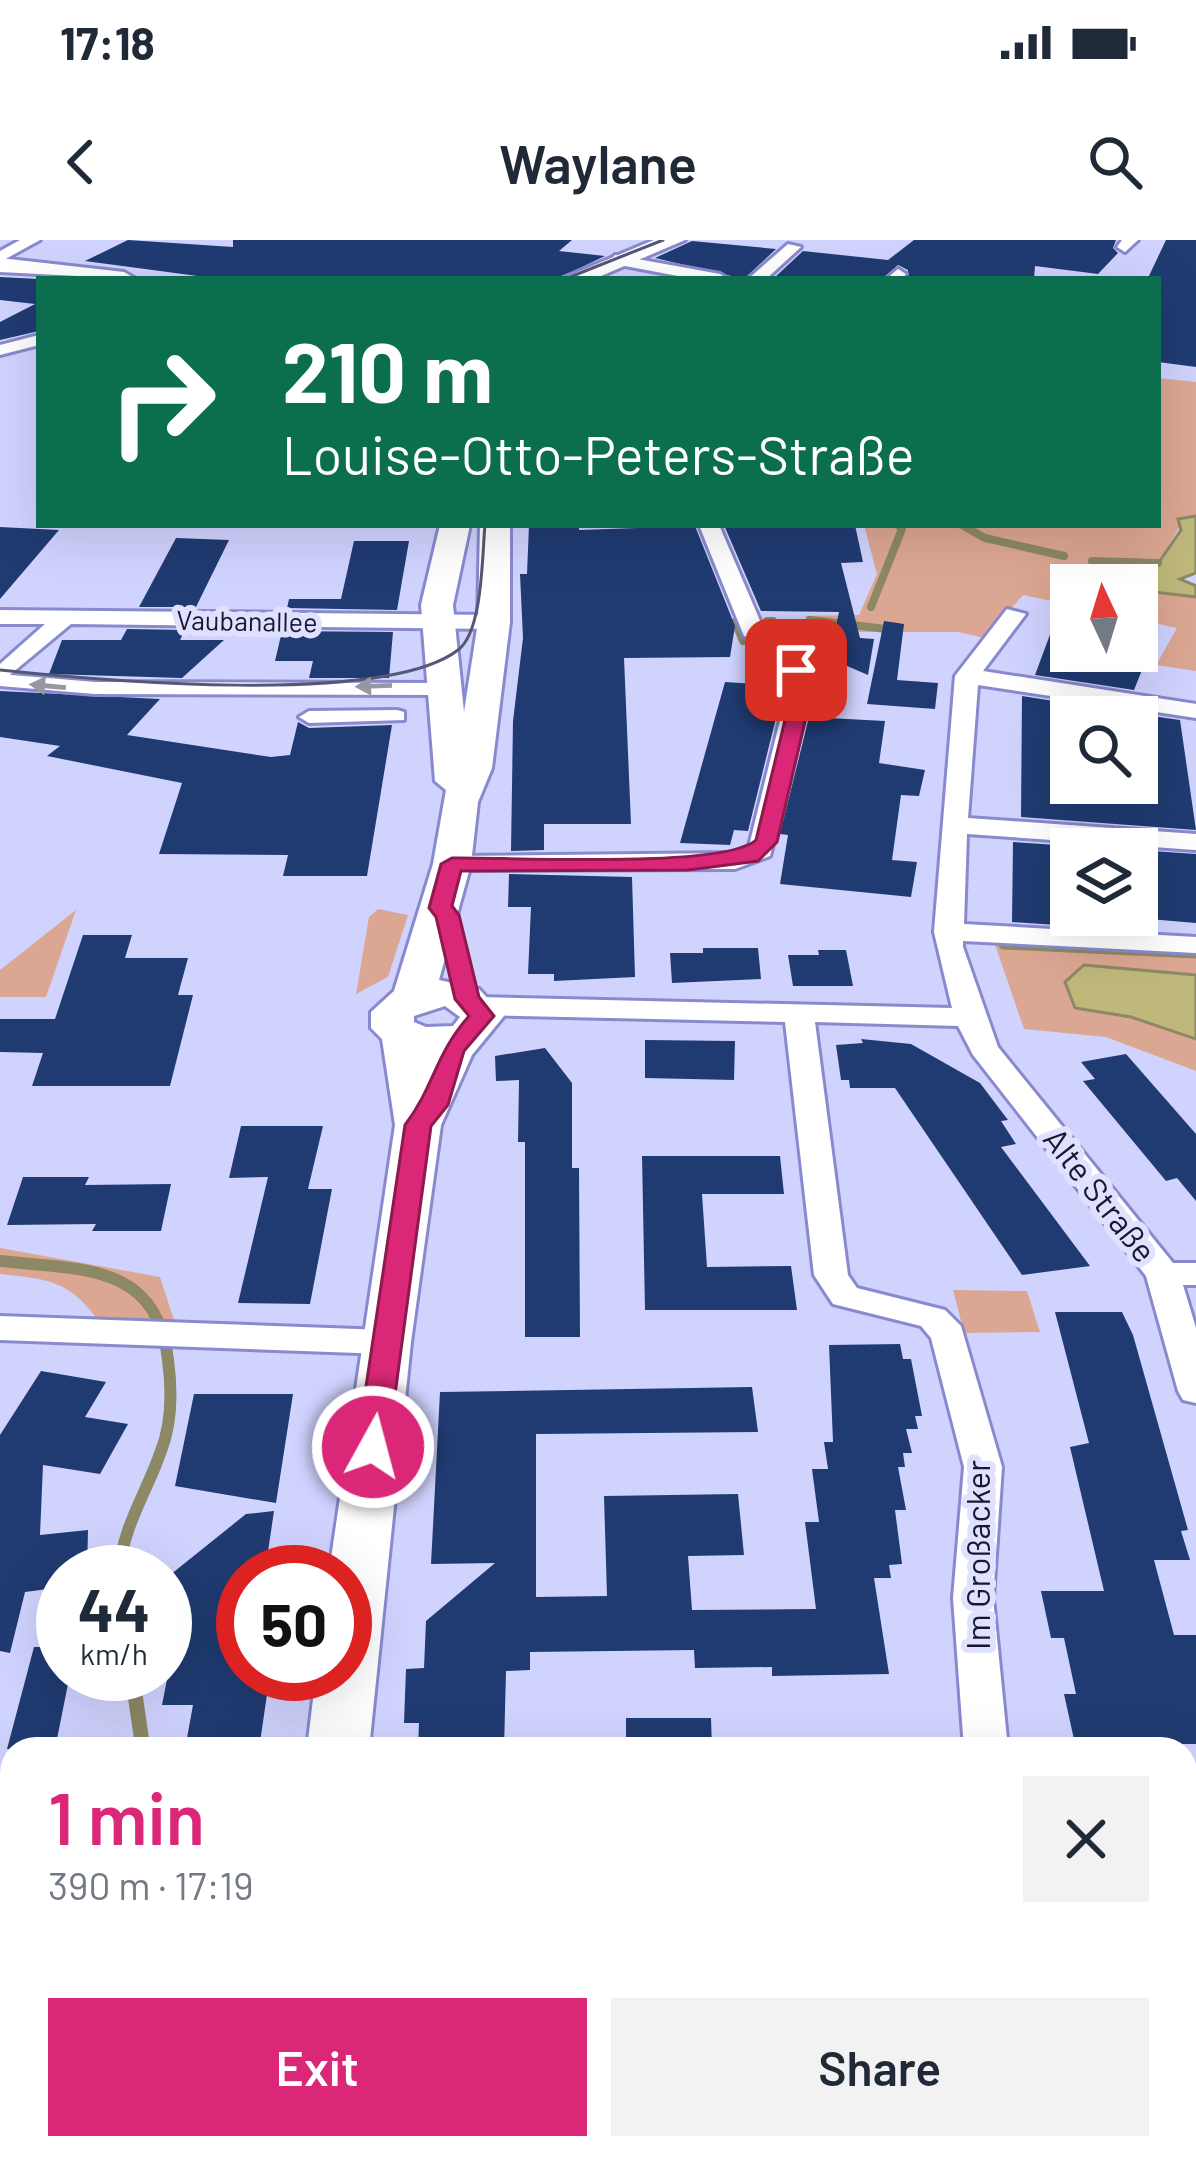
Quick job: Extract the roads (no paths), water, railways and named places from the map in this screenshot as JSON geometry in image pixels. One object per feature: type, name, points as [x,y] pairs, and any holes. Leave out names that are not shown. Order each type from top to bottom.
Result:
[{"type":"main road","points":[[550,276],[641,240]]},
{"type":"main road","points":[[580,276],[674,240]]},
{"type":"main road","points":[[0,261],[103,276]]},
{"type":"main road","points":[[339,1737],[385,1342],[418,1125],[409,1016],[452,864],[459,802],[437,622],[453,528]]},
{"type":"main road","points":[[459,802],[474,768],[494,622],[495,528]]},
{"type":"main road","points":[[443,688],[466,697],[480,710]]},
{"type":"main road","points":[[418,1125],[435,1105],[444,1067],[470,1018],[440,912]]},
{"type":"main road","points":[[409,1016],[428,1042],[470,1018]]},
{"type":"street","points":[[0,261],[32,240]]},
{"type":"street","points":[[759,276],[793,247]]},
{"type":"street","points":[[615,260],[703,276]]},
{"type":"street","points":[[0,350],[36,341]]},
{"type":"street","points":[[452,864],[735,861],[761,850],[802,691],[777,639],[750,625],[710,528]]},
{"type":"street","points":[[1015,614],[967,676],[1196,711]]},
{"type":"street","name":"Vaubanallee","points":[[0,616],[494,622]]},
{"type":"street","points":[[0,678],[63,620]]},
{"type":"street","name":"Alte Straße","points":[[967,676],[948,932],[969,1017],[984,1049],[1180,1274],[1196,1391]]},
{"type":"street","points":[[0,678],[95,688],[443,688]]},
{"type":"street","points":[[309,717],[397,716]]},
{"type":"street","points":[[954,825],[1196,842]]},
{"type":"street","points":[[948,932],[1196,944]]},
{"type":"street","points":[[470,1018],[604,1012],[969,1017]]},
{"type":"street","name":"Im Großacker","points":[[799,1014],[831,1275],[844,1296],[933,1318],[948,1334],[983,1467],[973,1598],[985,1737]]},
{"type":"street","points":[[0,1328],[385,1342]]},
{"type":"waterway","points":[[871,607],[901,528]]},
{"type":"waterway","points":[[967,528],[985,538],[1064,556]]},
{"type":"waterway","points":[[1092,561],[1158,563]]},
{"type":"waterway","points":[[810,620],[886,629]]},
{"type":"waterway","points":[[767,621],[773,621]]},
{"type":"waterway","points":[[735,622],[743,641]]},
{"type":"waterway","points":[[1003,945],[1196,954]]},
{"type":"waterway","points":[[0,1261],[110,1277],[148,1304],[161,1328],[170,1383],[167,1429],[124,1545]]},
{"type":"waterway","points":[[136,1701],[141,1737]]},
{"type":"tram line","points":[[573,276],[663,240]]},
{"type":"tram line","points":[[0,670],[237,685],[369,679],[421,668],[458,650],[472,627],[485,528]]}]
